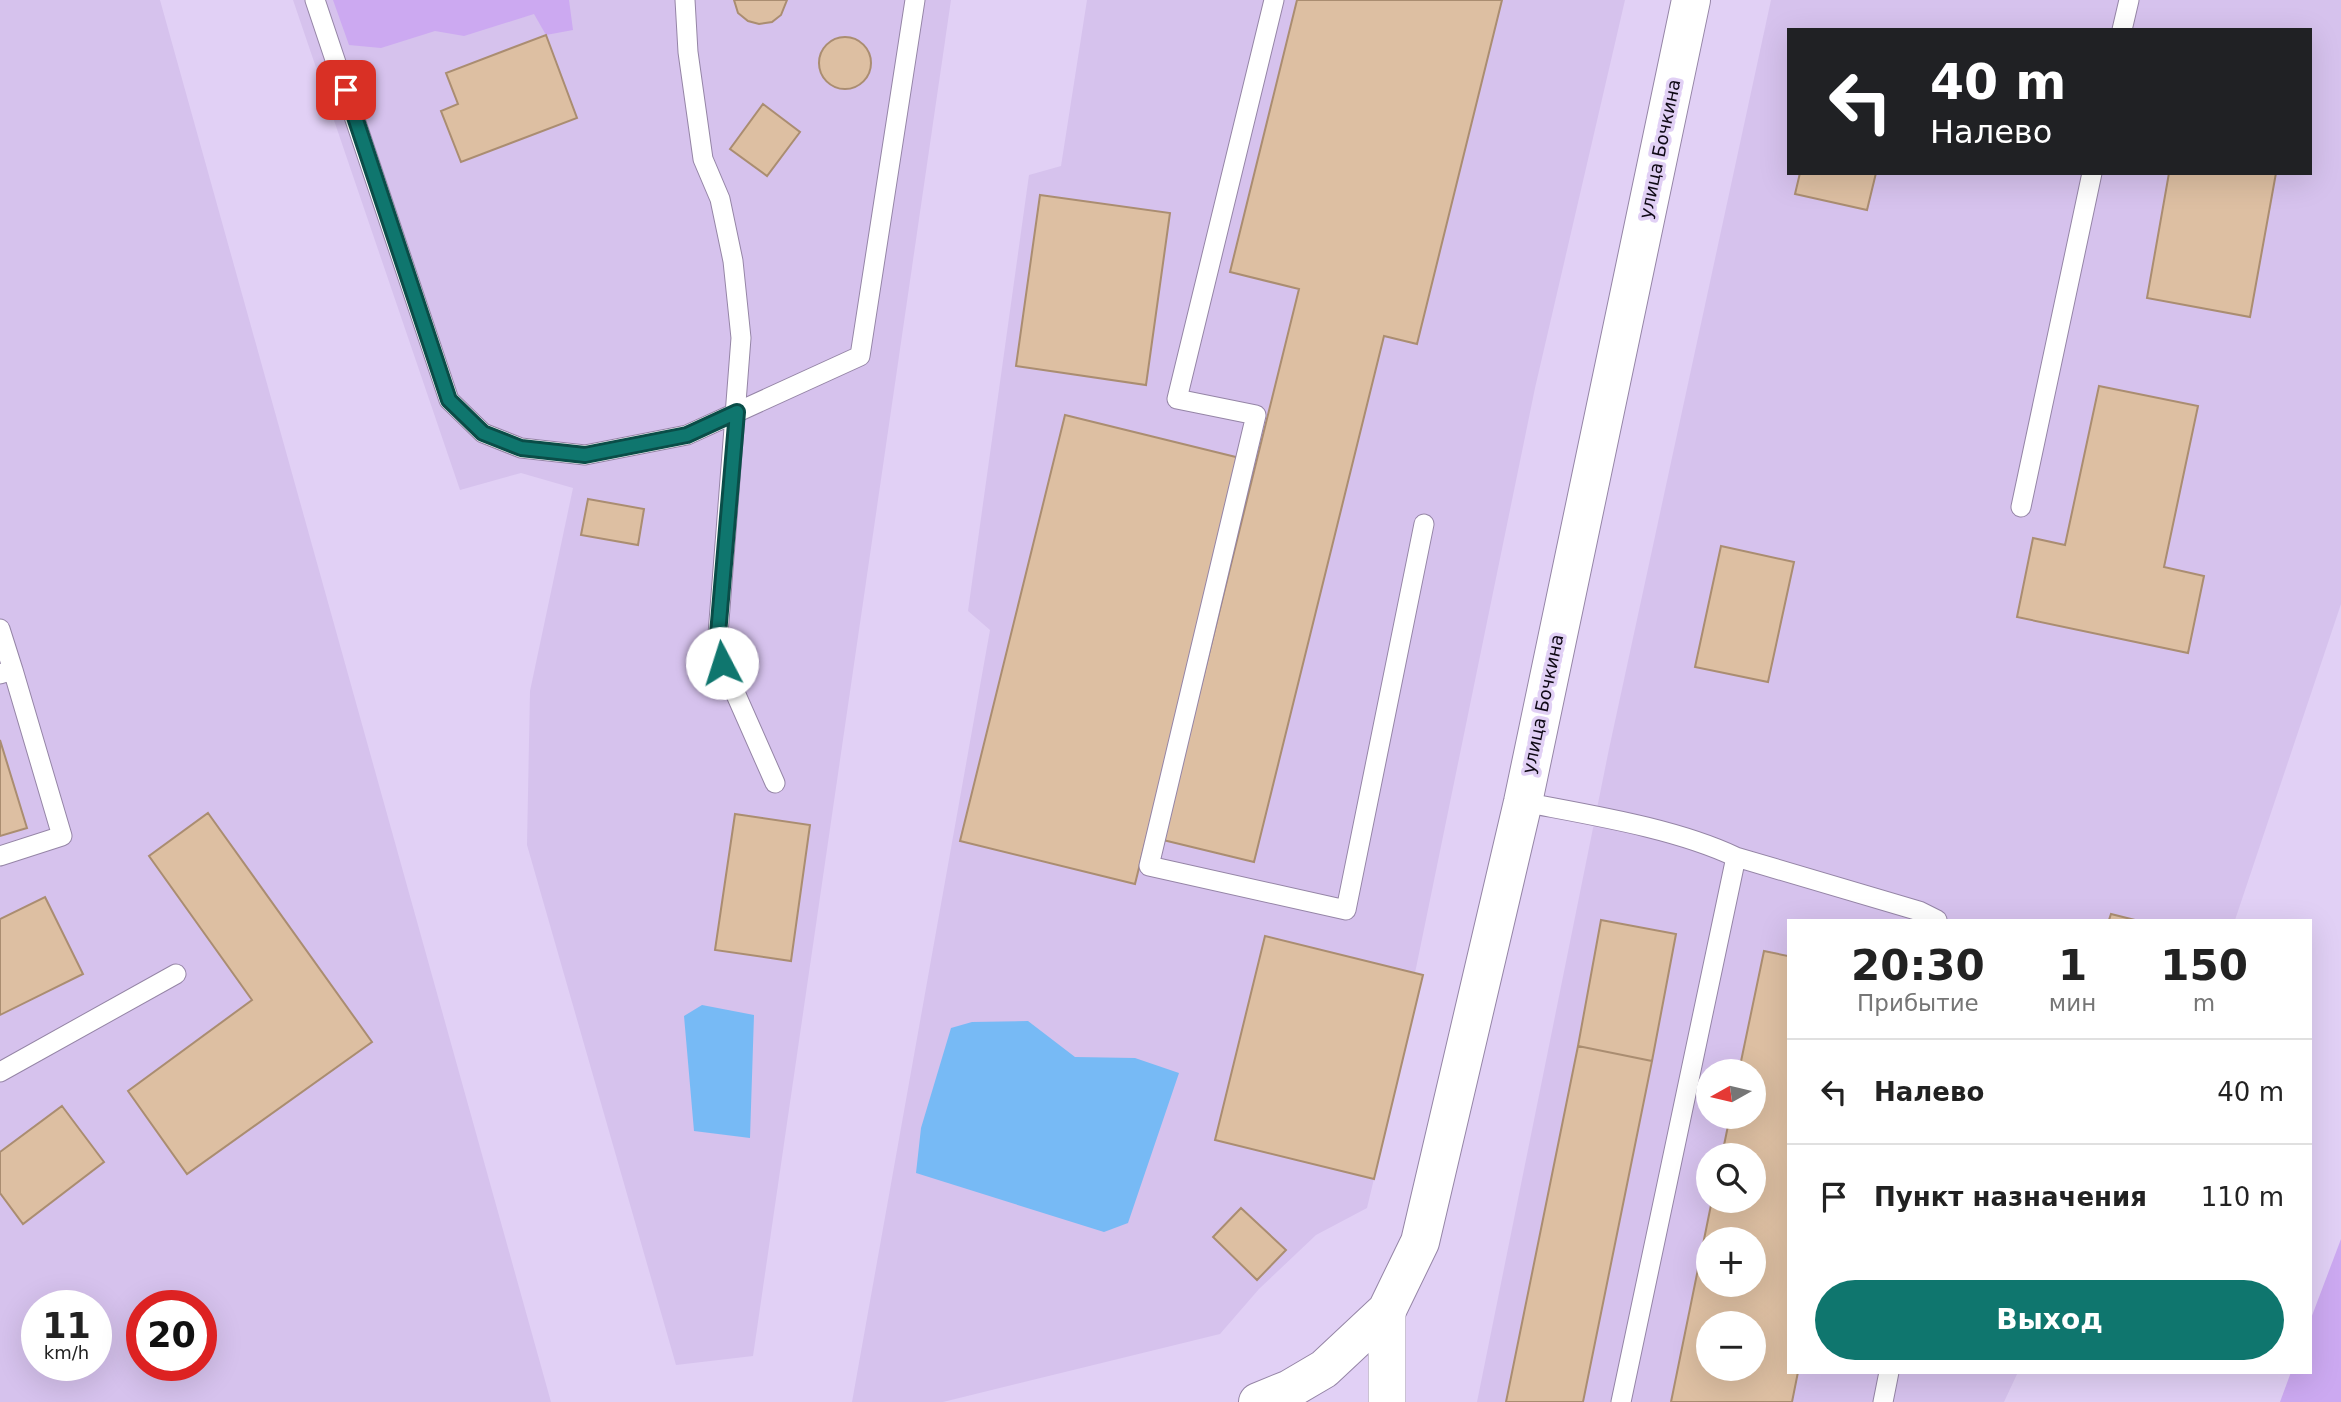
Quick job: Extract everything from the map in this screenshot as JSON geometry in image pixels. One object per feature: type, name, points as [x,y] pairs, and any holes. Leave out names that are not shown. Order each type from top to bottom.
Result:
[{"type":"street","name":"улица Бочкина","points":[[1387,1402],[1387,1310],[1420,1242],[1523,802],[1692,0]]},
{"type":"street","points":[[1258,1402],[1290,1389],[1324,1369],[1387,1310]]},
{"type":"lane","points":[[315,0],[449,400],[483,433],[521,448],[585,455],[687,435],[860,356],[915,0]]},
{"type":"lane","points":[[685,0],[688,52],[702,159],[720,199],[733,261],[741,338],[718,634],[722,663],[775,783]]},
{"type":"lane","points":[[1274,0],[1177,399],[1256,415],[1149,866],[1346,910],[1424,524]]},
{"type":"lane","points":[[2122,28],[2129,0]]},
{"type":"lane","points":[[2021,507],[2092,175]]},
{"type":"lane","points":[[0,629],[6,672],[62,836],[0,856]]},
{"type":"lane","points":[[1523,802],[1595,816],[1717,848],[1736,857],[1919,911],[1935,919]]},
{"type":"lane","points":[[1621,1402],[1736,857]]},
{"type":"lane","points":[[0,1072],[176,974]]},
{"type":"lane","points":[[1883,1402],[1889,1374]]},
{"type":"shaded area","points":[[0,0],[160,0],[551,1402],[0,1402]]},
{"type":"shaded area","points":[[293,0],[951,0],[753,1356],[676,1365],[527,845],[530,691],[573,488],[521,473],[460,490]]},
{"type":"shaded area","points":[[333,0],[569,0],[573,30],[546,35],[534,14],[464,36],[435,31],[381,48],[349,45]]},
{"type":"shaded area","points":[[1087,0],[1625,0],[1535,388],[1415,973],[1423,975],[1367,1208],[1316,1235],[1259,1289],[1220,1334],[943,1402],[852,1402],[990,630],[968,611],[1029,175],[1061,166]]},
{"type":"shaded area","points":[[1771,0],[2341,0],[2341,604],[2235,919],[1787,919],[1787,1374],[2017,1374],[2004,1402],[1477,1402],[1609,749]]},
{"type":"shaded area","points":[[2341,1239],[2341,1402],[2280,1402],[2290,1374],[2312,1374],[2312,1316]]},
{"type":"water","points":[[702,1005],[754,1015],[750,1138],[694,1131],[684,1016]]},
{"type":"water","points":[[1028,1021],[1075,1057],[1135,1058],[1179,1073],[1128,1223],[1104,1232],[916,1173],[921,1128],[951,1028],[972,1022]]},
{"type":"building","points":[[734,0],[787,0],[781,15],[772,22],[759,24],[748,21],[738,13]]},
{"type":"building","points":[[1297,0],[1502,0],[1417,344],[1384,336],[1254,862],[1163,840],[1299,289],[1230,272]]},
{"type":"building","points":[[546,35],[577,118],[461,162],[441,111],[458,104],[446,73]]},
{"type":"building","points":[[845,37],[864,44],[871,63],[864,82],[845,89],[826,82],[819,63],[826,44]]},
{"type":"building","points":[[763,104],[800,132],[767,176],[730,149]]},
{"type":"building","points":[[1800,175],[1876,175],[1867,210],[1795,194]]},
{"type":"building","points":[[2169,175],[2276,175],[2250,317],[2147,298]]},
{"type":"building","points":[[1040,195],[1170,213],[1146,385],[1016,366]]},
{"type":"building","points":[[2099,386],[2198,406],[2164,567],[2204,576],[2188,653],[2017,617],[2033,538],[2065,545]]},
{"type":"building","points":[[1065,415],[1240,458],[1135,884],[960,841]]},
{"type":"building","points":[[588,499],[644,509],[638,545],[581,535]]},
{"type":"building","points":[[1721,546],[1794,562],[1768,682],[1695,667]]},
{"type":"building","points":[[0,740],[27,828],[0,836]]},
{"type":"building","points":[[208,813],[372,1042],[187,1174],[128,1091],[252,1000],[149,856]]},
{"type":"building","points":[[735,814],[810,825],[791,961],[715,950]]},
{"type":"building","points":[[45,897],[83,974],[0,1015],[0,919]]},
{"type":"building","points":[[2111,914],[2131,919],[2109,919]]},
{"type":"building","points":[[1601,920],[1676,934],[1652,1061],[1578,1046]]},
{"type":"building","points":[[1265,936],[1423,975],[1374,1179],[1215,1140]]},
{"type":"building","points":[[1764,951],[1787,956],[1787,1374],[1798,1374],[1792,1402],[1671,1402],[1696,1279],[1696,1297],[1766,1297],[1766,1227],[1707,1227],[1709,1213],[1766,1213],[1766,1143],[1724,1143],[1727,1129],[1766,1129],[1766,1059],[1742,1059]]},
{"type":"building","points":[[1578,1046],[1652,1061],[1583,1402],[1506,1402]]},
{"type":"building","points":[[62,1106],[104,1162],[23,1224],[0,1193],[0,1152]]},
{"type":"building","points":[[1241,1208],[1286,1250],[1257,1280],[1213,1237]]},
{"type":"route","points":[[346,90],[449,400],[483,433],[521,448],[585,455],[687,435],[737,412],[718,634],[722,663]]}]
